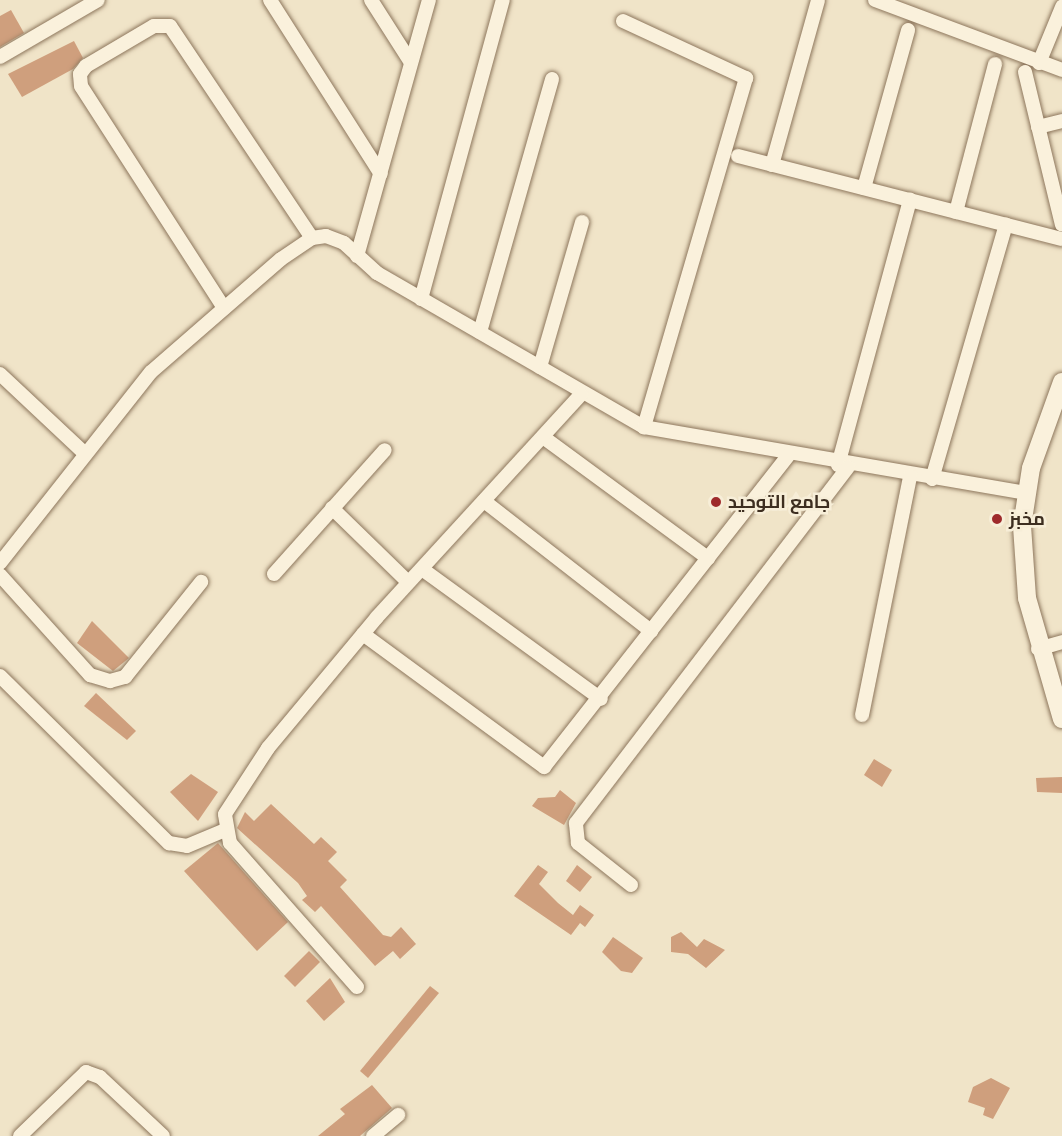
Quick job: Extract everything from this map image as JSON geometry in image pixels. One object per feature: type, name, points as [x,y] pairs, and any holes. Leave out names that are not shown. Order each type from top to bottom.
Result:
[{"type":"street","points":[[0,57],[98,0]]},
{"type":"street","points":[[270,0],[381,174]]},
{"type":"street","points":[[371,0],[410,61]]},
{"type":"street","points":[[357,256],[429,0]]},
{"type":"street","points":[[421,299],[503,0]]},
{"type":"street","points":[[772,165],[818,0]]},
{"type":"street","points":[[875,0],[1062,70]]},
{"type":"street","points":[[1039,63],[1062,7]]},
{"type":"street","points":[[623,21],[746,78],[644,427]]},
{"type":"street","points":[[224,308],[81,86],[80,74],[86,66],[154,26],[170,26],[312,238]]},
{"type":"street","points":[[864,188],[908,30]]},
{"type":"street","points":[[956,212],[995,64]]},
{"type":"street","points":[[1025,72],[1062,225]]},
{"type":"street","points":[[480,332],[552,80]]},
{"type":"street","points":[[1038,127],[1062,121]]},
{"type":"street","points":[[738,156],[1062,239]]},
{"type":"street","points":[[631,885],[578,843],[576,824],[843,466],[910,200]]},
{"type":"street","points":[[540,367],[582,222]]},
{"type":"street","points":[[933,479],[1006,225]]},
{"type":"street","points":[[0,563],[84,453],[151,372],[224,308],[312,238],[336,238],[357,256],[421,299],[540,367],[581,394],[644,427],[843,466],[1027,493]]},
{"type":"street","points":[[0,374],[84,453]]},
{"type":"street","points":[[1062,382],[1042,429],[1027,493],[1023,551],[1038,648],[1062,718]]},
{"type":"street","points":[[357,987],[231,843],[225,830],[232,802],[268,748],[363,634],[581,394]]},
{"type":"street","points":[[543,438],[708,558]]},
{"type":"street","points":[[274,574],[385,450]]},
{"type":"street","points":[[363,634],[539,767],[549,765],[789,455]]},
{"type":"street","points":[[862,715],[910,476]]},
{"type":"street","points":[[484,501],[651,631]]},
{"type":"street","points":[[332,508],[408,582]]},
{"type":"street","points":[[422,569],[601,699]]},
{"type":"street","points":[[0,575],[90,675],[110,681],[125,677],[201,582]]},
{"type":"street","points":[[1038,648],[1062,642]]},
{"type":"street","points":[[0,676],[164,839],[187,846],[225,830]]},
{"type":"street","points":[[20,1136],[86,1072],[100,1077],[163,1136]]},
{"type":"street","points":[[374,1136],[398,1115]]},
{"type":"building","points":[[11,10],[24,33],[0,47],[0,16]]},
{"type":"building","points":[[74,41],[83,58],[73,69],[22,97],[8,74]]},
{"type":"building","points":[[92,621],[129,658],[113,671],[77,643]]},
{"type":"building","points":[[96,693],[136,731],[127,740],[84,706]]},
{"type":"building","points":[[874,759],[892,770],[882,787],[864,775]]},
{"type":"building","points":[[191,774],[218,792],[198,821],[170,792]]},
{"type":"building","points":[[1062,777],[1062,793],[1037,792],[1036,778]]},
{"type":"building","points":[[560,790],[576,803],[564,825],[532,806],[538,798],[555,797]]},
{"type":"building","points":[[271,804],[314,844],[321,837],[337,852],[328,861],[347,880],[340,887],[383,935],[391,937],[401,927],[416,944],[400,959],[393,951],[375,966],[321,906],[315,912],[302,900],[307,896],[298,883],[237,828],[245,812],[254,821]]},
{"type":"building","points":[[218,843],[288,922],[257,951],[184,871]]},
{"type":"building","points":[[538,865],[548,872],[539,884],[558,903],[573,915],[580,905],[594,915],[585,927],[580,923],[571,935],[514,896]]},
{"type":"building","points":[[577,865],[592,877],[580,892],[566,881]]},
{"type":"building","points":[[681,932],[697,947],[704,939],[725,950],[706,968],[688,954],[671,952],[671,937]]},
{"type":"building","points":[[613,937],[643,958],[632,973],[621,971],[602,952]]},
{"type":"building","points":[[309,951],[320,962],[295,987],[284,976]]},
{"type":"building","points":[[330,978],[345,1002],[324,1021],[306,1001]]},
{"type":"building","points":[[430,986],[439,993],[368,1078],[360,1071]]},
{"type":"building","points":[[991,1078],[1010,1088],[993,1119],[983,1115],[985,1108],[968,1102],[973,1087]]},
{"type":"building","points":[[372,1085],[392,1108],[360,1136],[318,1136],[345,1114],[340,1109]]},
{"type":"place","name":"جامع التوحيد","points":[[716,502]]},
{"type":"place","name":"مخبز","points":[[997,519]]}]
